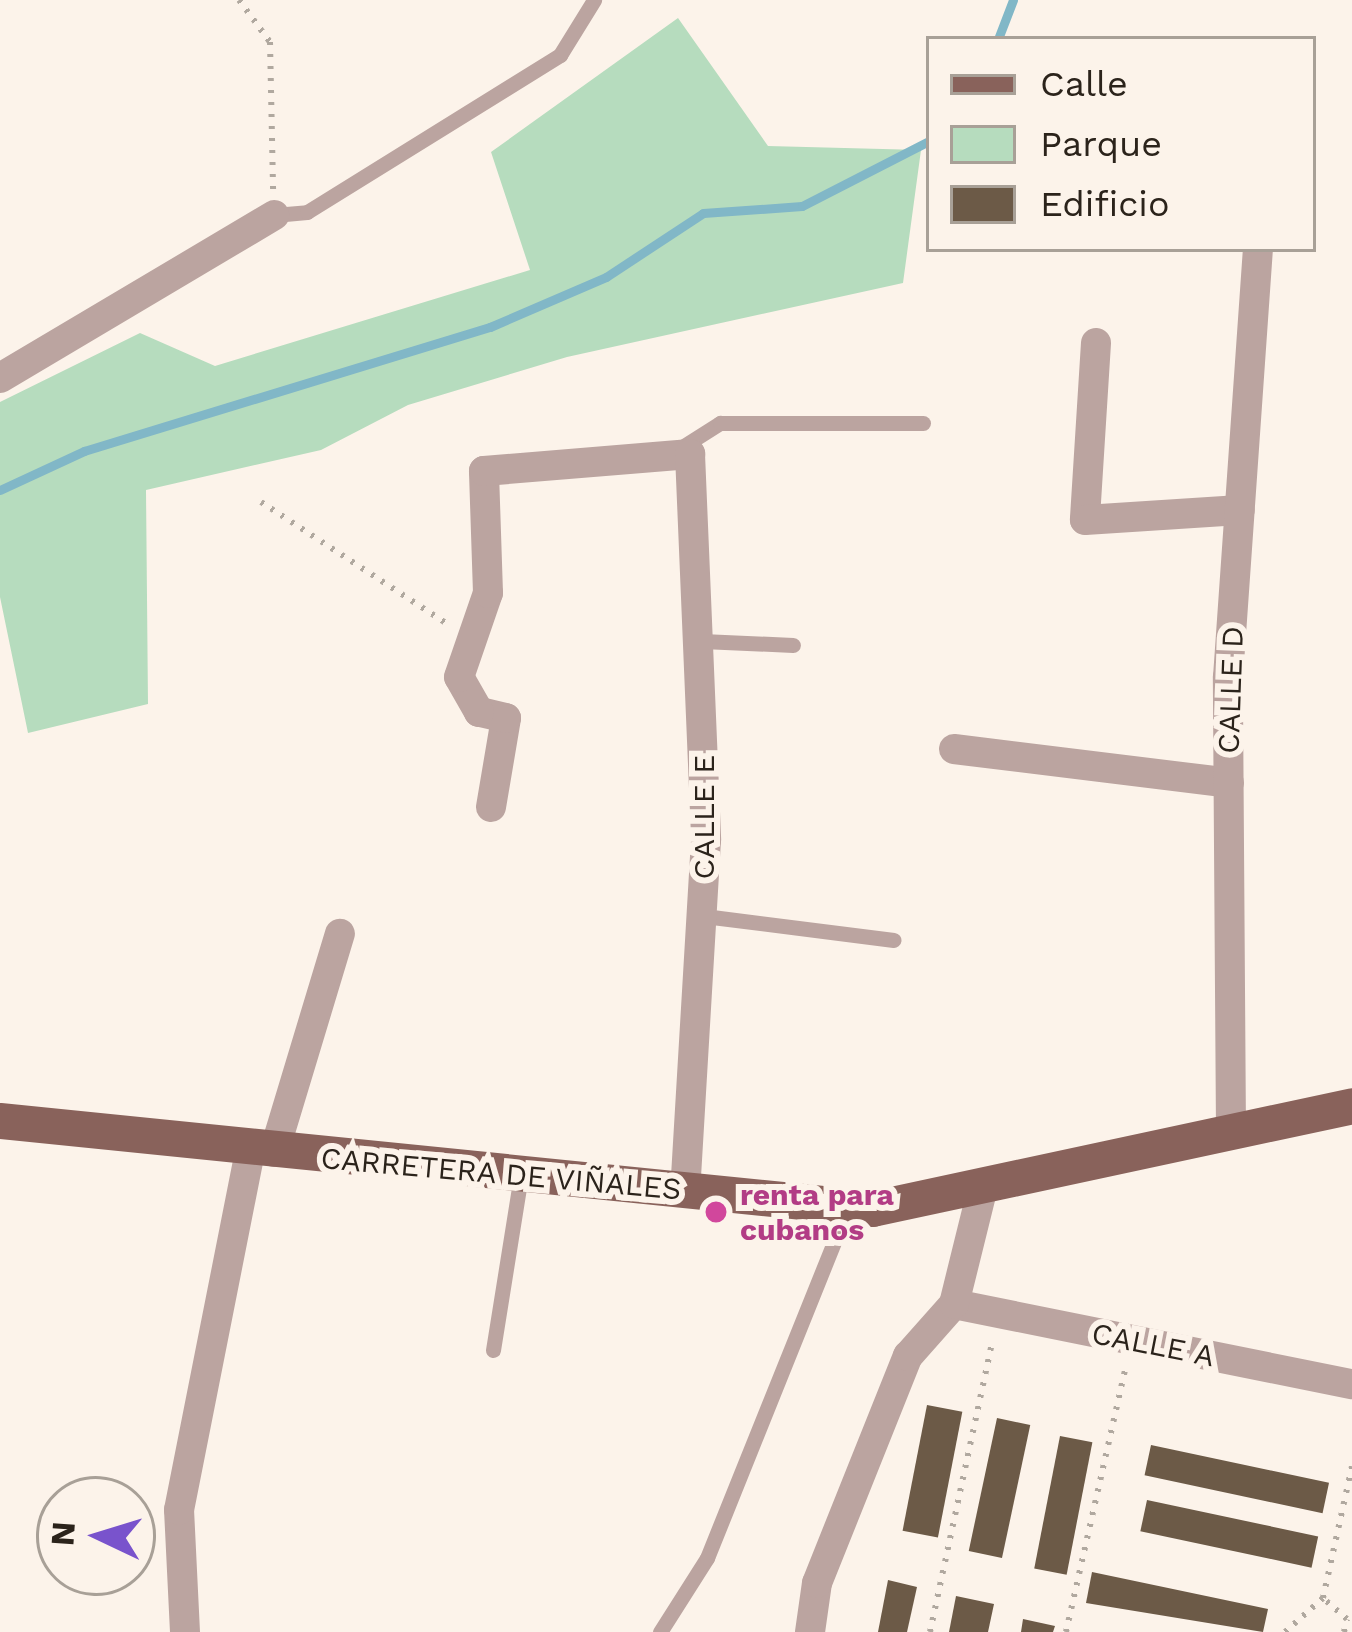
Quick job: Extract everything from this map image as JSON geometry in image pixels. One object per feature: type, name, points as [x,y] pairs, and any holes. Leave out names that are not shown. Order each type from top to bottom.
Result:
[{"type":"main road","name":"CARRETERA DE VIÑALES","points":[[0,1121],[849,1207],[982,1191],[1352,1106]]},
{"type":"street","points":[[0,378],[274,215]]},
{"type":"street","name":"CALLE D","points":[[1231,1132],[1229,783],[1240,510],[1258,252]]},
{"type":"street","points":[[1096,343],[1084,520],[1240,510]]},
{"type":"street","points":[[491,807],[506,718],[463,698],[467,637],[488,593],[484,471],[679,449]]},
{"type":"street","name":"CALLE E","points":[[679,449],[696,465],[702,641],[704,916],[685,1191]]},
{"type":"street","points":[[954,749],[1229,783]]},
{"type":"street","points":[[185,1632],[179,1510],[262,1151],[340,934]]},
{"type":"street","points":[[810,1632],[818,1583],[908,1356],[954,1304],[982,1191]]},
{"type":"street","name":"CALLE A","points":[[954,1304],[1352,1384]]},
{"type":"lane","points":[[274,215],[307,212],[560,55],[594,0]]},
{"type":"lane","points":[[679,449],[720,422],[923,423]]},
{"type":"lane","points":[[702,641],[793,645]]},
{"type":"lane","points":[[704,916],[893,940]]},
{"type":"lane","points":[[493,1350],[521,1176]]},
{"type":"lane","points":[[660,1632],[707,1558],[849,1207]]},
{"type":"path","points":[[238,0],[270,42],[274,215]]},
{"type":"path","points":[[261,502],[467,637]]},
{"type":"path","points":[[930,1632],[998,1314]]},
{"type":"path","points":[[1066,1632],[1132,1340]]},
{"type":"path","points":[[1285,1632],[1323,1598],[1352,1466]]},
{"type":"path","points":[[1323,1598],[1347,1618],[1344,1632]]},
{"type":"green space","points":[[678,18],[768,146],[921,150],[903,283],[567,357],[408,405],[321,450],[146,490],[148,704],[28,733],[0,597],[0,402],[140,333],[215,366],[530,270],[491,152]]},
{"type":"building","points":[[927,1405],[962,1412],[938,1538],[903,1531]]},
{"type":"building","points":[[997,1418],[1030,1425],[1002,1558],[969,1551]]},
{"type":"building","points":[[1060,1436],[1092,1442],[1067,1575],[1034,1569]]},
{"type":"building","points":[[1151,1445],[1329,1483],[1323,1513],[1145,1475]]},
{"type":"building","points":[[1147,1500],[1318,1536],[1312,1568],[1140,1531]]},
{"type":"building","points":[[1092,1572],[1268,1609],[1263,1632],[1086,1603]]},
{"type":"building","points":[[888,1580],[917,1587],[907,1632],[878,1632]]},
{"type":"building","points":[[956,1596],[994,1604],[988,1632],[949,1632]]},
{"type":"building","points":[[1023,1619],[1055,1626],[1053,1632],[1021,1632]]},
{"type":"waterway","points":[[999,36],[1013,0]]},
{"type":"waterway","points":[[0,490],[84,451],[490,327],[606,277],[703,213],[802,206],[926,143]]},
{"type":"place","name":"renta para cubanos","points":[[716,1212]]}]
